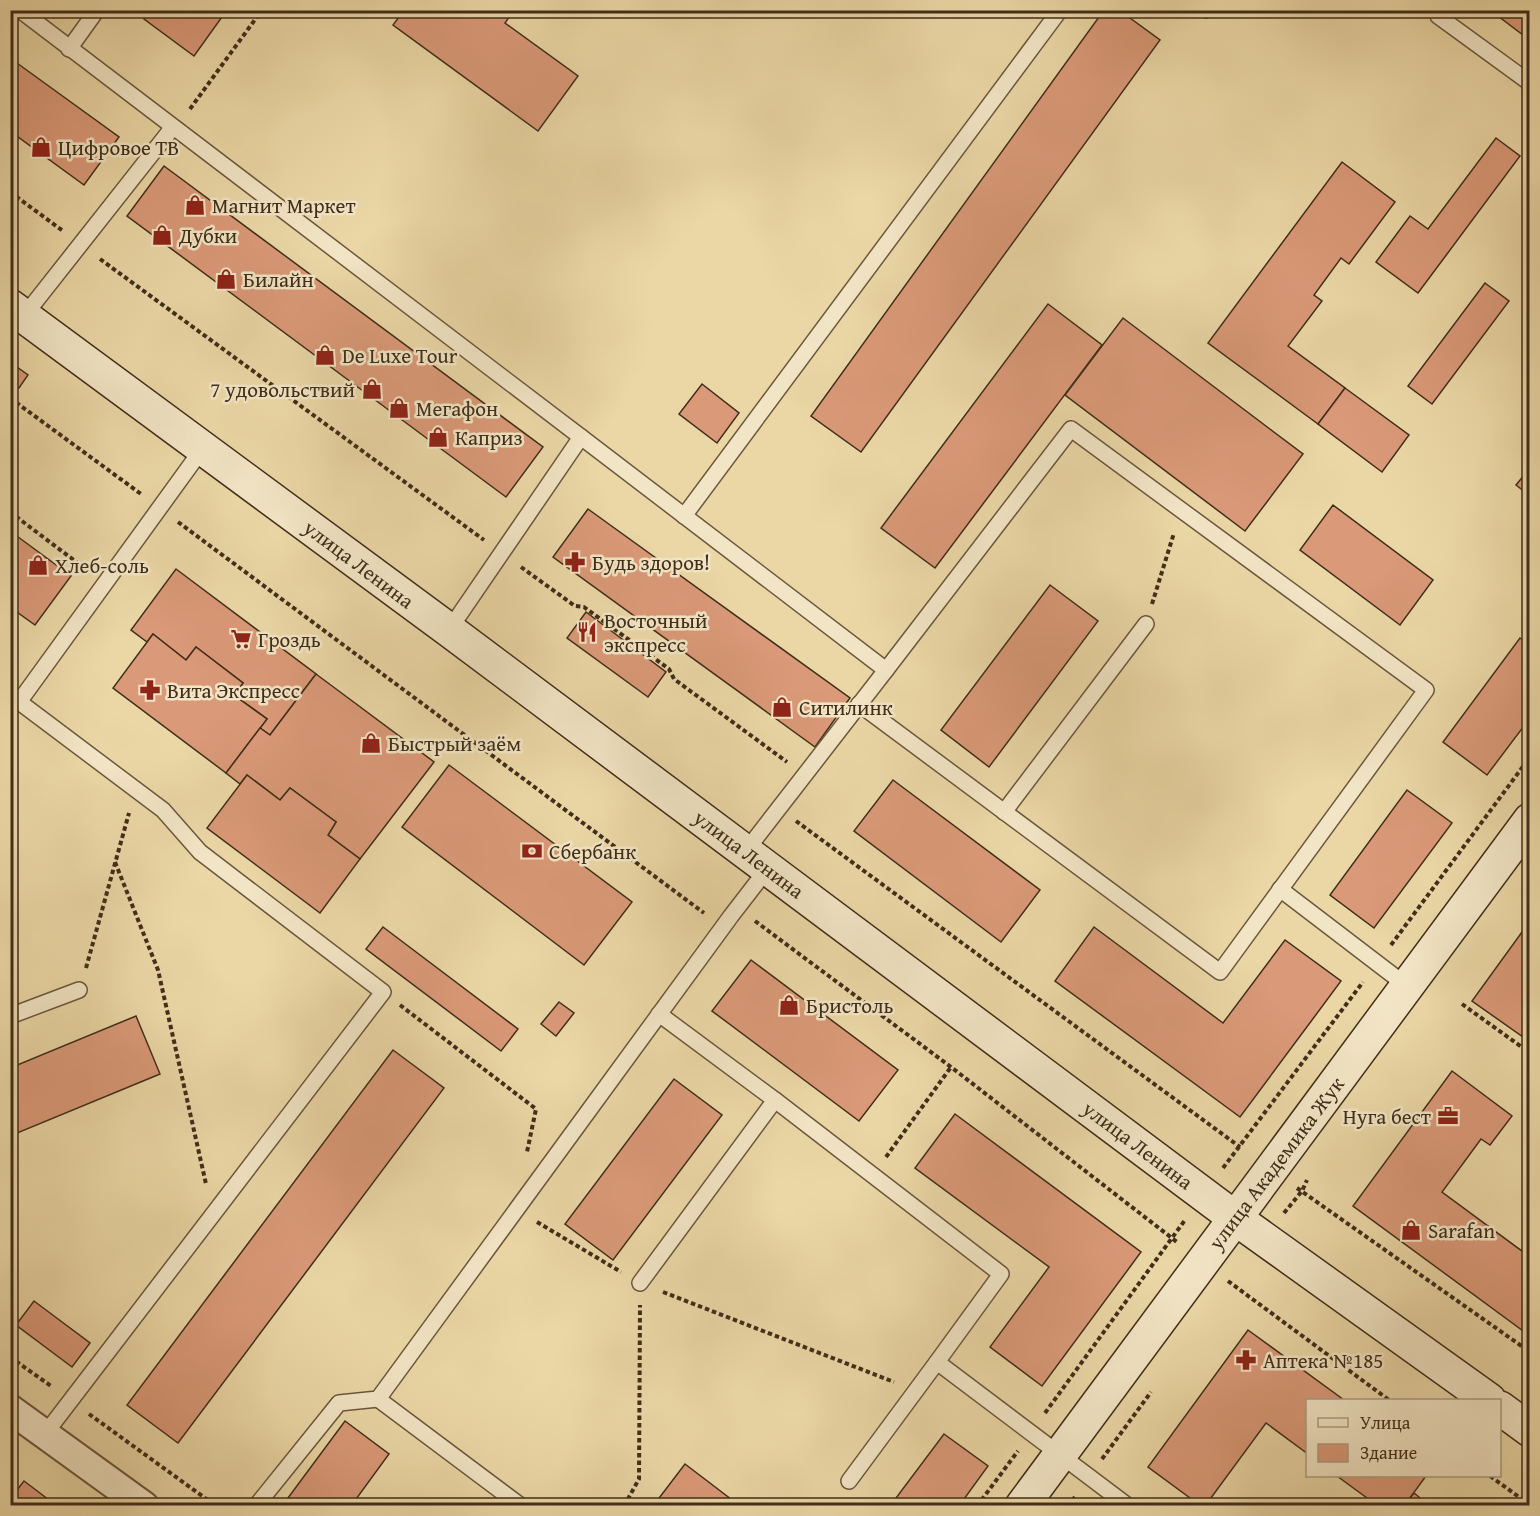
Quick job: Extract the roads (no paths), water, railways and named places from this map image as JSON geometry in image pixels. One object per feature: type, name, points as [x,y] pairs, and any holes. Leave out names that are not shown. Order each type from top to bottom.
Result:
[{"type":"main road","name":"улица Ленина","points":[[17,311],[449,630],[1235,1218],[1486,1399]]},
{"type":"main road","name":"улица Академика Жук","points":[[1022,1506],[1530,820]]},
{"type":"main road","points":[[1501,1409],[1530,1430]]},
{"type":"street","points":[[10,1409],[144,1506]]},
{"type":"lane","points":[[20,10],[886,670]]},
{"type":"lane","points":[[69,48],[97,10]]},
{"type":"lane","points":[[684,516],[1060,10]]},
{"type":"lane","points":[[1442,10],[1438,16],[1530,83]]},
{"type":"lane","points":[[17,311],[80,244],[173,127]]},
{"type":"lane","points":[[378,1399],[730,916],[779,808],[859,704],[886,670],[1071,429],[1426,690],[1220,972],[859,704]]},
{"type":"lane","points":[[449,630],[581,437]]},
{"type":"lane","points":[[45,1434],[383,992],[200,852],[163,810],[15,698],[105,583],[203,448]]},
{"type":"lane","points":[[1004,812],[1146,624]]},
{"type":"lane","points":[[1280,889],[1407,986]]},
{"type":"lane","points":[[10,1016],[79,990]]},
{"type":"lane","points":[[659,1014],[873,1174],[1001,1274],[849,1481]]},
{"type":"lane","points":[[640,1283],[775,1100]]},
{"type":"lane","points":[[937,1362],[1128,1506]]},
{"type":"lane","points":[[256,1506],[339,1403],[378,1399],[521,1506]]},
{"type":"place","name":"Цифровое ТВ","points":[[41,147]]},
{"type":"place","name":"Магнит Маркет","points":[[195,205]]},
{"type":"place","name":"Дубки","points":[[162,235]]},
{"type":"place","name":"Билайн","points":[[226,279]]},
{"type":"place","name":"De Luxe Tour","points":[[325,355]]},
{"type":"place","name":"7 удовольствий","points":[[372,389]]},
{"type":"place","name":"Мегафон","points":[[399,408]]},
{"type":"place","name":"Каприз","points":[[438,437]]},
{"type":"place","name":"Будь здоров!","points":[[575,562]]},
{"type":"place","name":"Хлеб-соль","points":[[38,565]]},
{"type":"place","name":"Восточный экспресс","points":[[587,632]]},
{"type":"place","name":"Гроздь","points":[[241,639]]},
{"type":"place","name":"Вита Экспресс","points":[[150,690]]},
{"type":"place","name":"Ситилинк","points":[[782,707]]},
{"type":"place","name":"Быстрый заём","points":[[371,743]]},
{"type":"place","name":"Сбербанк","points":[[532,851]]},
{"type":"place","name":"Бристоль","points":[[789,1005]]},
{"type":"place","name":"Нуга бест","points":[[1448,1116]]},
{"type":"place","name":"Sarafan","points":[[1411,1230]]},
{"type":"place","name":"Аптека №185","points":[[1246,1360]]}]
